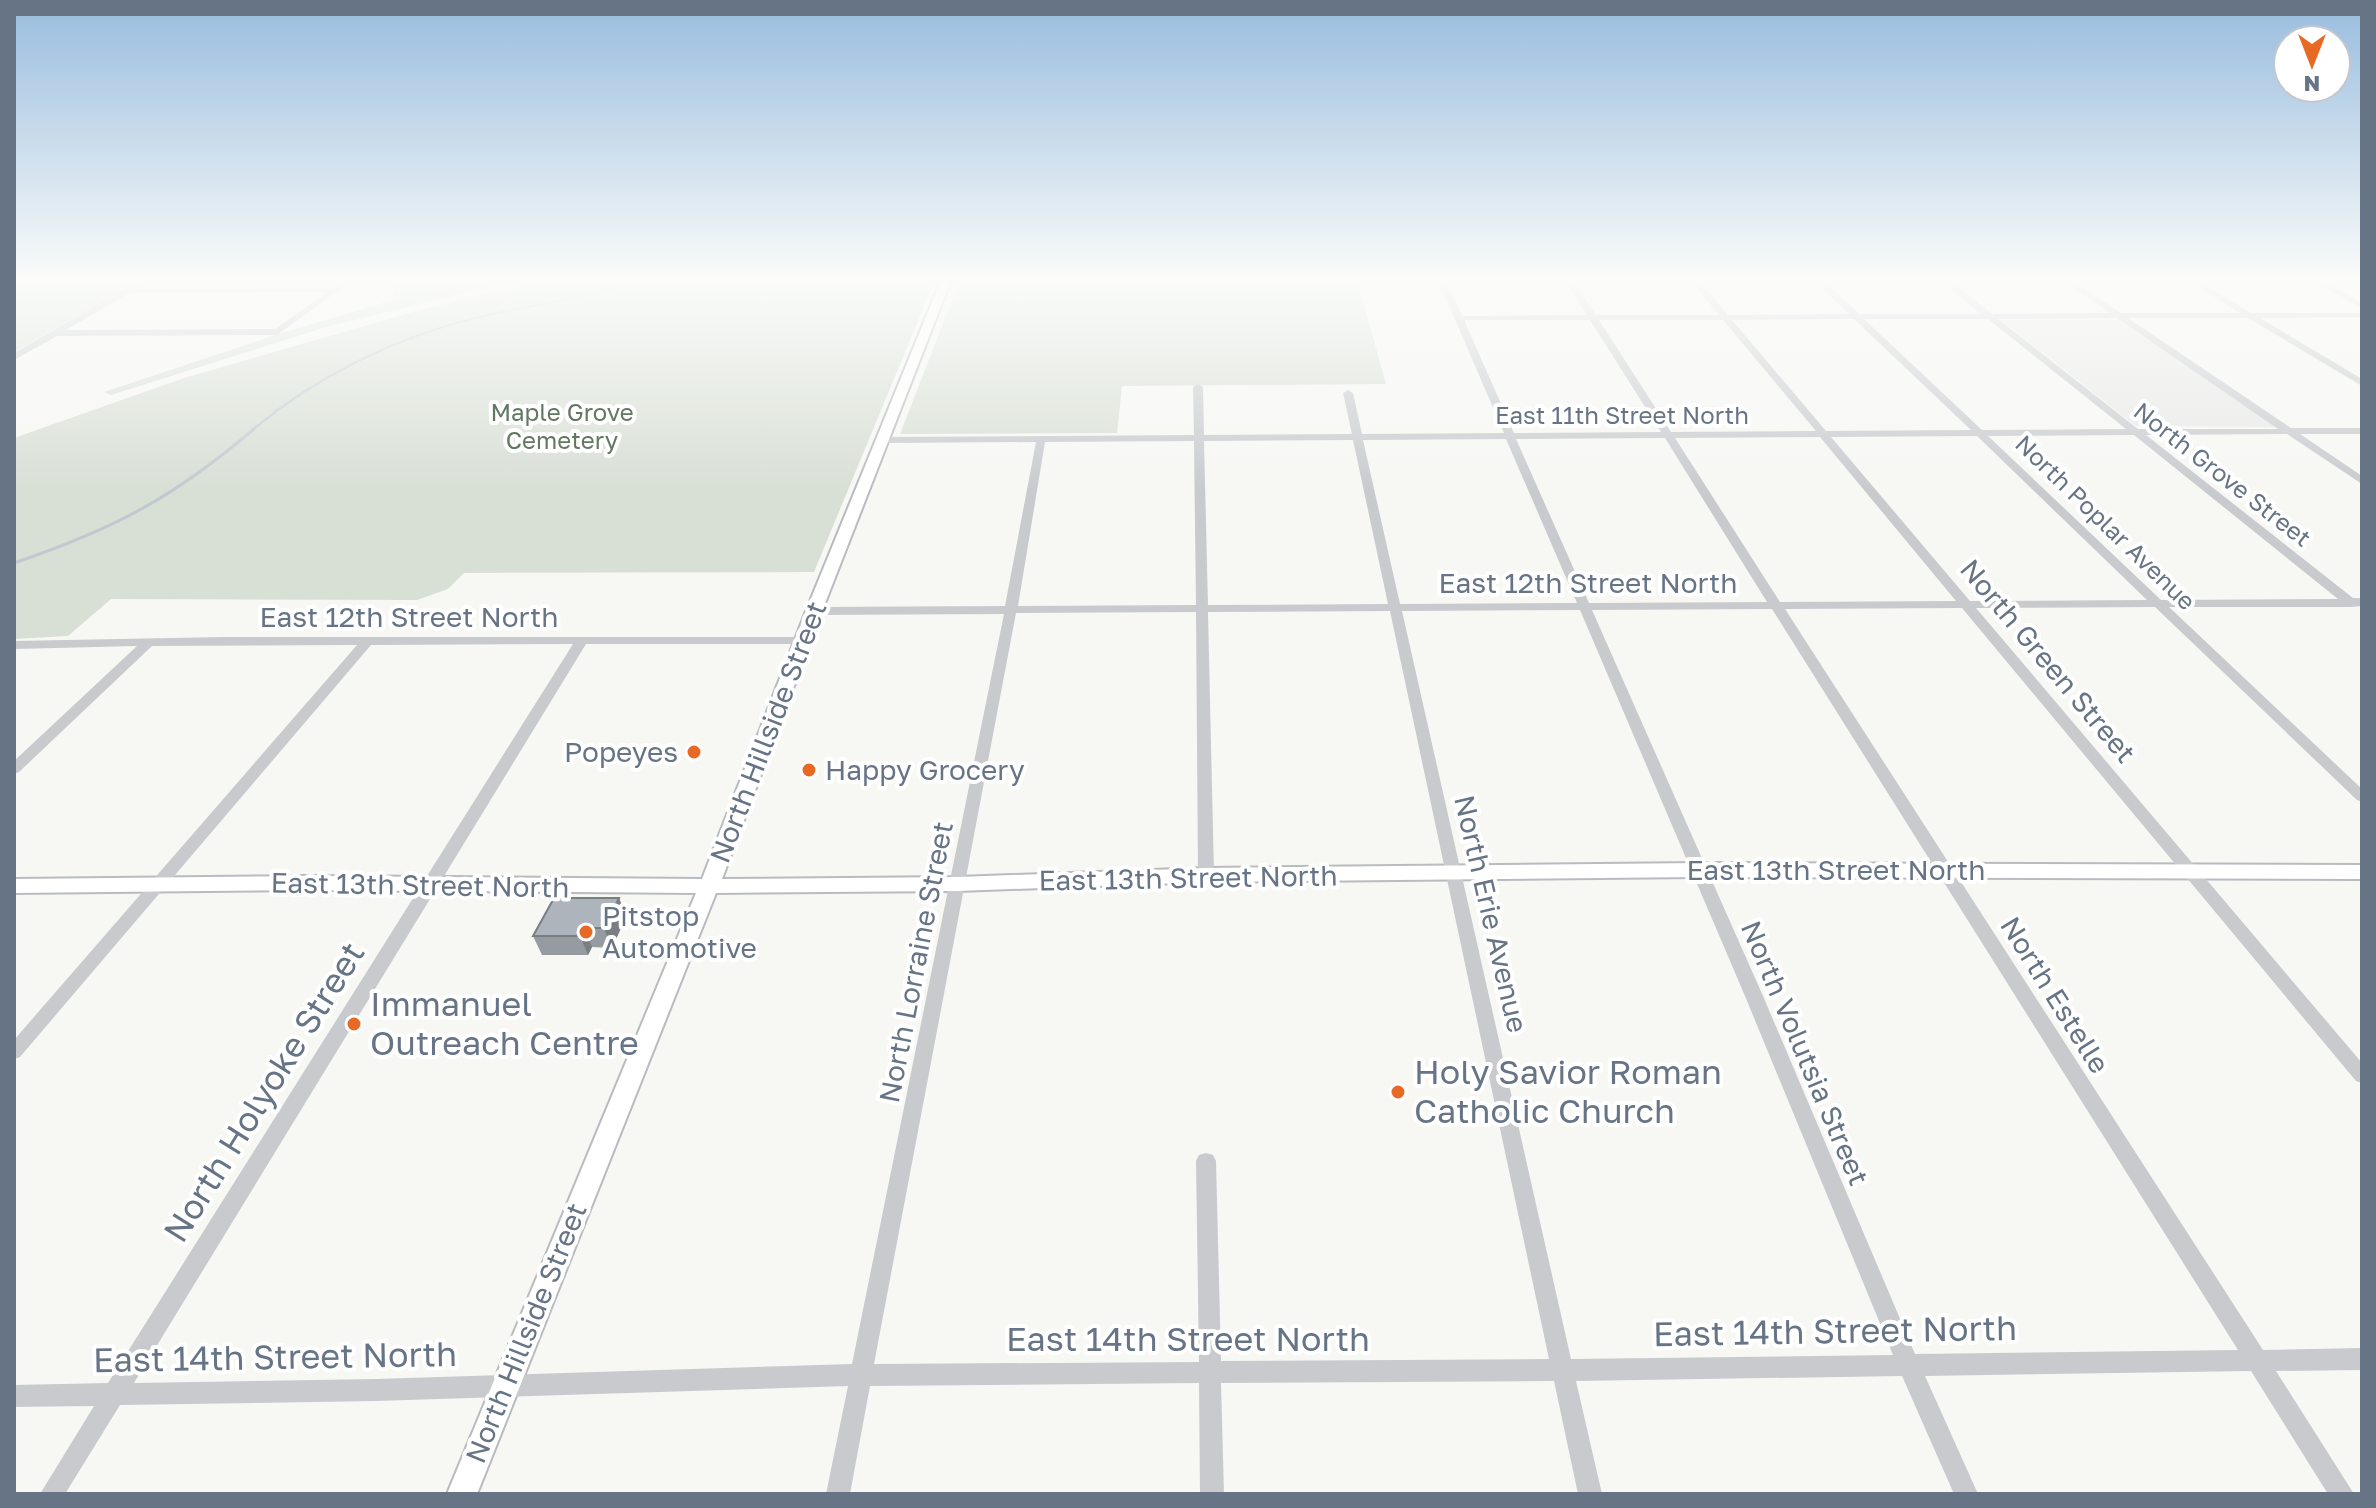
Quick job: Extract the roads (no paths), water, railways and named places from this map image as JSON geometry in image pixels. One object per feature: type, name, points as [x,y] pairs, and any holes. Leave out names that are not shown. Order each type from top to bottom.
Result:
[{"type":"main road","name":"North Hillside Street","points":[[462,1494],[709,886],[918,350]]},
{"type":"main road","name":"East 13th Street North","points":[[14,886],[161,883],[426,887],[958,884],[1206,875],[1700,870],[2362,872]]},
{"type":"street","name":"North Volutsia Street","points":[[1474,350],[1966,1494]]},
{"type":"street","name":"North Estelle","points":[[1615,350],[2342,1494]]},
{"type":"street","name":"North Green Street","points":[[1752,350],[2362,1076]]},
{"type":"street","name":"North Poplar Avenue","points":[[1891,350],[2362,797]]},
{"type":"street","name":"North Grove Street","points":[[2032,350],[2356,602],[2362,611]]},
{"type":"street","points":[[2169,350],[2362,481]]},
{"type":"street","points":[[2307,350],[2362,383]]},
{"type":"street","points":[[1198,387],[1206,875]]},
{"type":"street","name":"North Erie Avenue","points":[[1348,393],[1590,1494]]},
{"type":"street","name":"East 11th Street North","points":[[882,440],[2362,431]]},
{"type":"street","name":"North Lorraine Street","points":[[838,1494],[1011,609],[1041,439]]},
{"type":"street","name":"East 12th Street North","points":[[814,611],[2356,602]]},
{"type":"street","name":"East 12th Street North","points":[[14,645],[803,640]]},
{"type":"street","points":[[14,1052],[367,641]]},
{"type":"street","points":[[14,769],[149,642]]},
{"type":"street","name":"North Holyoke Street","points":[[52,1494],[324,1059],[426,887],[581,642]]},
{"type":"street","points":[[1206,1161],[1212,1494]]},
{"type":"street","name":"East 14th Street North","points":[[14,1396],[861,1375],[1564,1370],[2362,1359]]},
{"type":"waterway","points":[[251,431],[302,393],[380,350]]},
{"type":"waterway","points":[[14,563],[113,524],[141,509],[196,474],[254,429]]},
{"type":"place","name":"Popeyes","points":[[694,752]]},
{"type":"place","name":"Happy Grocery","points":[[809,770]]},
{"type":"place","name":"Pitstop Automotive","points":[[586,932]]},
{"type":"place","name":"Immanuel Outreach Centre","points":[[354,1024]]},
{"type":"place","name":"Holy Savior Roman Catholic Church","points":[[1398,1092]]},
{"type":"park label","name":"Maple Grove Cemetery","points":[[562,427]]}]
